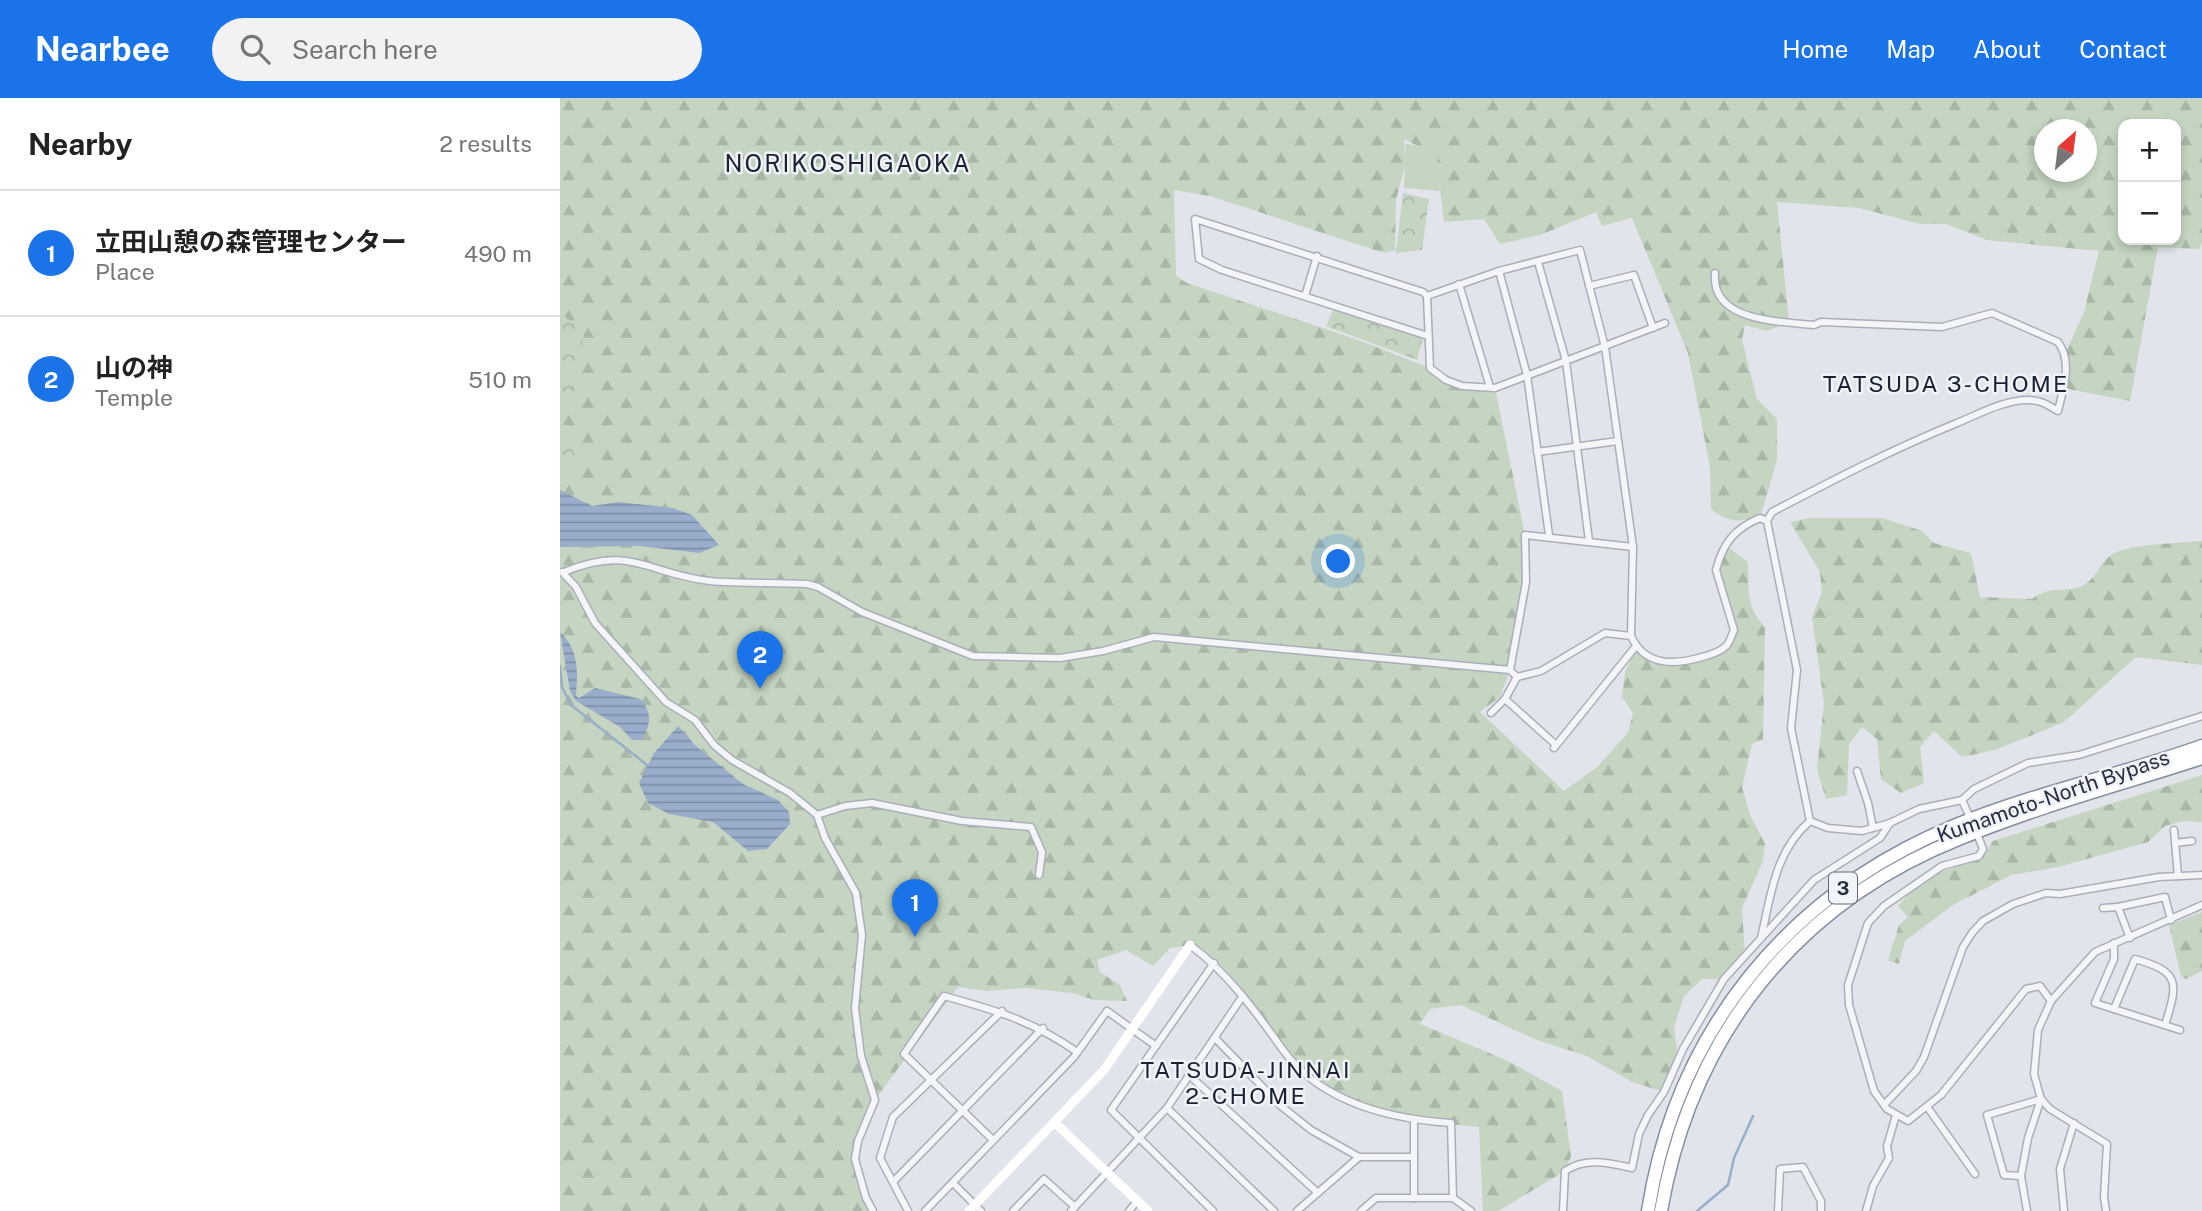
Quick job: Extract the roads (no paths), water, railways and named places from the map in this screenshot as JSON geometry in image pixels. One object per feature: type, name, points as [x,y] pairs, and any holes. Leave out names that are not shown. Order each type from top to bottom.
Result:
[{"type":"highway","name":"Kumamoto-North Bypass","points":[[1648,1211],[1657,1160],[1678,1096],[1714,1025],[1756,968],[1784,936],[1844,887],[1882,861],[2202,746]]},
{"type":"highway","name":"Kumamoto-North Bypass","points":[[1661,1211],[1678,1133],[1694,1091],[1734,1017],[1771,969],[1809,931],[1859,892],[1974,826],[2202,758]]},
{"type":"street","points":[[1428,336],[1222,270],[1199,259],[1195,219],[1423,292],[1427,296],[1430,368],[1462,386],[1490,387],[1665,323]]},
{"type":"street","points":[[1427,296],[1499,271],[1580,250],[1605,347],[1633,547],[1631,636],[1636,646],[1666,664],[1711,655],[1727,645],[1734,630],[1716,570],[1719,560],[1725,545],[1740,526],[1760,518],[1766,521],[1770,526],[1797,670],[1791,728],[1810,821]]},
{"type":"street","points":[[1304,296],[1317,256]]},
{"type":"street","points":[[1538,262],[1566,361],[1589,541]]},
{"type":"street","points":[[1499,271],[1527,375],[1549,535]]},
{"type":"street","points":[[1715,272],[1714,283],[1721,300],[1727,306],[1755,316],[1814,325],[1821,322],[1942,327],[1992,313],[2058,342],[2063,349],[2067,372],[2058,411],[2043,402],[2028,400],[2013,401],[1983,412],[1881,454],[1772,512],[1766,521]]},
{"type":"street","points":[[1589,286],[1634,275],[1653,328]]},
{"type":"street","points":[[1459,284],[1490,387]]},
{"type":"street","points":[[1537,452],[1618,441]]},
{"type":"street","points":[[1510,670],[1526,582],[1525,535],[1549,535],[1633,547]]},
{"type":"street","points":[[873,1211],[866,1199],[855,1158],[858,1141],[875,1100],[861,1056],[855,1008],[862,935],[856,893],[825,838],[817,815],[790,793],[749,772],[714,745],[695,720],[666,702],[595,623],[576,587],[562,571],[606,558],[640,562],[707,581],[807,584],[818,587],[862,612],[973,656],[1060,658],[1103,651],[1154,637],[1510,670],[1517,677]]},
{"type":"street","points":[[1491,713],[1505,699],[1517,677],[1541,671],[1605,633],[1631,636]]},
{"type":"street","points":[[1505,699],[1555,746],[1636,646]]},
{"type":"street","points":[[1810,821],[1828,828],[1850,831],[1873,828],[1919,809],[1962,800],[1974,789],[2028,763],[2079,755],[2202,716]]},
{"type":"street","points":[[1857,771],[1873,828]]},
{"type":"street","points":[[1962,800],[1983,849],[1979,856],[1942,866],[1884,906],[1868,923],[1856,958],[1848,985],[1849,1005],[1874,1091],[1884,1105],[1908,1121],[1941,1095],[2026,989],[2040,986],[2051,1000]]},
{"type":"street","points":[[817,815],[845,806],[872,803],[962,821],[1031,827],[1042,852],[1039,875]]},
{"type":"street","points":[[1761,939],[1777,868],[1788,842],[1810,821]]},
{"type":"street","points":[[1563,1211],[1565,1171],[1597,1161],[1632,1168],[1639,1134],[1702,1014],[1724,979],[1814,880],[1880,838],[1890,823]]},
{"type":"street","points":[[2174,830],[2178,876]]},
{"type":"street","points":[[2175,843],[2192,841]]},
{"type":"street","points":[[1884,1105],[1916,1071],[1924,1057],[1963,947],[1983,921],[2013,904],[2046,893],[2060,894],[2178,876],[2202,875]]},
{"type":"street","points":[[2103,908],[2165,897],[2171,920]]},
{"type":"street","points":[[2027,1211],[2021,1177],[2028,1138],[2041,1099],[2034,1074],[2036,1041],[2051,1000],[2095,952],[2202,905]]},
{"type":"street","points":[[2118,906],[2130,937]]},
{"type":"street","points":[[2114,943],[2114,958],[2095,1003],[2180,1030]]},
{"type":"street","points":[[953,1182],[975,1209],[1104,1070],[1191,945],[1214,963],[1269,1026],[1284,1051],[1319,1083],[1349,1101],[1414,1121],[1451,1123],[1453,1198]]},
{"type":"street","points":[[2114,1009],[2135,959],[2164,968],[2170,975],[2174,994],[2165,1025]]},
{"type":"street","points":[[1213,1211],[1111,1110],[1214,963]]},
{"type":"street","points":[[993,1140],[904,1055],[944,996],[1002,1012],[1043,1028],[1077,1052]]},
{"type":"street","points":[[1013,1211],[1044,1179],[1073,1209],[1109,1174],[1167,1108],[1242,997]]},
{"type":"street","points":[[925,1211],[1077,1052],[1107,1011],[1156,1046]]},
{"type":"street","points":[[908,1211],[901,1203],[880,1158],[894,1117],[1002,1012]]},
{"type":"street","points":[[893,1182],[1043,1028]]},
{"type":"street","points":[[1215,1038],[1291,1115],[1311,1130],[1359,1157],[1414,1157]]},
{"type":"street","points":[[1189,1075],[1318,1193]]},
{"type":"street","points":[[2041,1099],[2074,1123],[2106,1141],[2109,1149],[2104,1180],[2106,1211]]},
{"type":"street","points":[[2021,1177],[2004,1175],[1987,1115],[2041,1099]]},
{"type":"street","points":[[1167,1108],[1274,1211]]},
{"type":"street","points":[[1927,1108],[1975,1174]]},
{"type":"street","points":[[1866,1211],[1873,1186],[1889,1158],[1887,1146],[1896,1115]]},
{"type":"street","points":[[1414,1121],[1414,1198]]},
{"type":"street","points":[[1055,1123],[1148,1211]]},
{"type":"street","points":[[2064,1211],[2060,1169],[2074,1123]]},
{"type":"street","points":[[1297,1211],[1359,1157]]},
{"type":"street","points":[[1778,1211],[1780,1169],[1803,1167],[1821,1201],[1821,1211]]},
{"type":"street","points":[[1362,1211],[1376,1198],[1453,1198],[1471,1211]]},
{"type":"street","points":[[1129,1211],[1138,1201]]},
{"type":"water","points":[[560,490],[592,506],[618,502],[673,508],[692,515],[719,545],[699,553],[640,546],[560,547]]},
{"type":"water","points":[[560,632],[574,654],[577,670],[576,696],[579,698],[595,688],[640,699],[649,714],[647,730],[641,740],[632,740],[620,727],[576,701],[570,691]]},
{"type":"water","points":[[678,726],[696,746],[743,784],[778,800],[789,812],[790,824],[767,849],[748,851],[713,822],[669,814],[648,803],[639,783],[654,753]]},
{"type":"waterway","points":[[560,666],[562,687],[571,705],[647,765]]},
{"type":"waterway","points":[[1697,1211],[1728,1185],[1734,1158],[1753,1116]]},
{"type":"place","name":"山の神","points":[[760,689]]},
{"type":"place","name":"立田山憩の森管理センター","points":[[915,937]]},
{"type":"district","name":"NORIKOSHIGAOKA","points":[[848,163]]},
{"type":"district","name":"TATSUDA 3-CHOME","points":[[1946,383]]},
{"type":"district","name":"TATSUDA-JINNAI 2-CHOME","points":[[1246,1082]]}]
